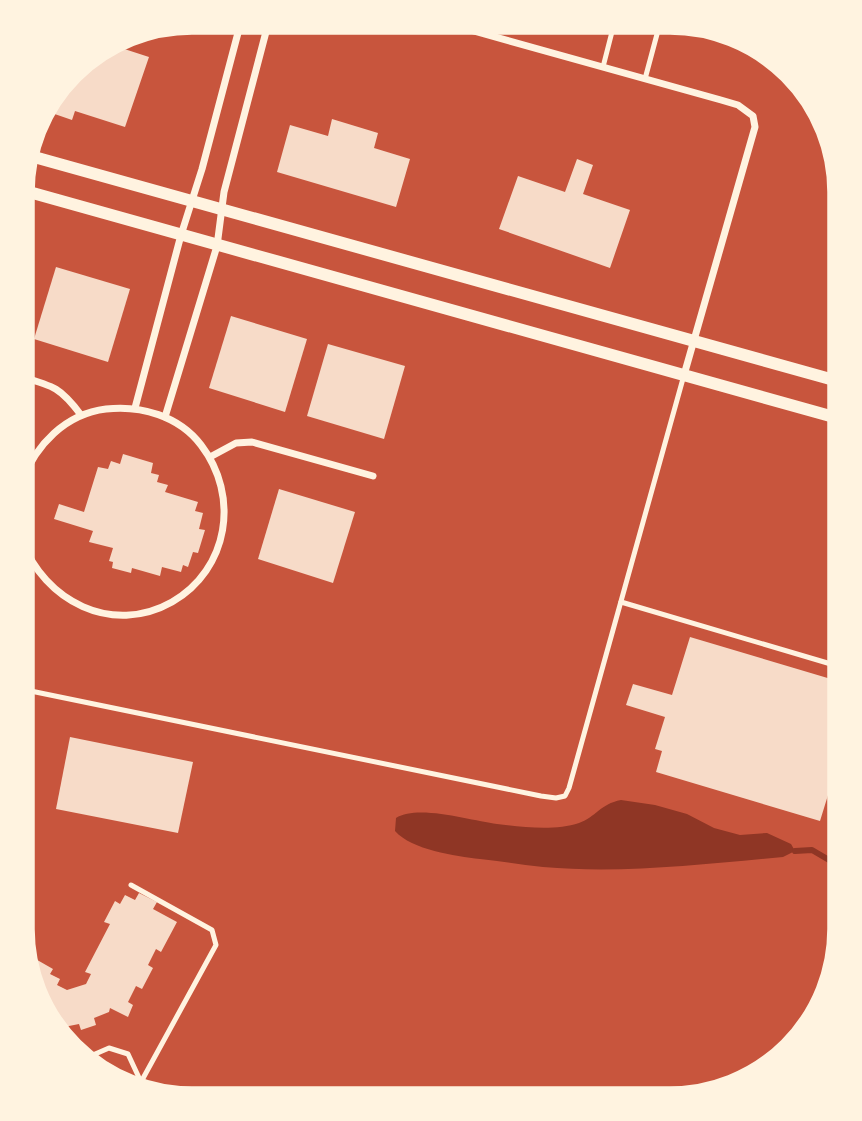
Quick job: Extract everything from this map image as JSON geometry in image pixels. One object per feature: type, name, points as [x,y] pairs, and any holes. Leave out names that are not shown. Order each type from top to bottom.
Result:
[{"type":"street","points":[[135,408],[238,33]]},
{"type":"street","points":[[165,417],[218,246],[224,192],[266,33]]},
{"type":"street","points":[[481,33],[738,105],[753,116],[755,127],[684,375]]},
{"type":"street","points":[[38,158],[829,379]]},
{"type":"street","points":[[33,193],[829,416]]},
{"type":"street","points":[[33,380],[53,386],[69,399],[81,415]]},
{"type":"street","points":[[33,457],[60,427],[81,415],[99,410],[135,408],[165,417],[198,441],[210,457],[220,479],[225,502],[225,526],[218,550],[207,571],[191,589],[171,603],[149,611],[125,615],[101,613],[78,606],[58,593],[33,565]]},
{"type":"street","points":[[210,457],[236,443],[252,442],[373,476]]},
{"type":"lane","points":[[603,67],[612,33]]},
{"type":"lane","points":[[645,79],[657,33]]},
{"type":"lane","points":[[33,691],[556,799],[565,796],[684,375]]},
{"type":"lane","points":[[621,602],[828,663]]},
{"type":"lane","points":[[131,885],[212,930],[216,945],[143,1080]]},
{"type":"lane","points":[[95,1054],[109,1048],[128,1054],[139,1078]]},
{"type":"shaded area","points":[[621,800],[655,805],[687,814],[714,828],[740,835],[767,833],[791,844],[795,851],[783,857],[693,865],[573,869],[447,854],[412,843],[395,831],[396,818],[418,813],[517,826],[560,827],[579,823],[608,804]]},
{"type":"building","points":[[124,49],[149,57],[125,127],[75,111],[72,120],[54,114],[73,87],[95,66]]},
{"type":"building","points":[[332,119],[378,133],[374,148],[410,159],[396,207],[277,172],[290,125],[328,136]]},
{"type":"building","points":[[577,159],[593,165],[583,194],[630,210],[610,268],[499,229],[518,176],[565,192]]},
{"type":"building","points":[[56,267],[130,289],[108,362],[34,339]]},
{"type":"building","points":[[231,316],[307,339],[285,412],[209,388]]},
{"type":"building","points":[[328,344],[405,366],[384,439],[307,416]]},
{"type":"building","points":[[123,454],[153,463],[151,473],[159,475],[157,482],[168,485],[165,492],[198,502],[195,511],[203,513],[199,529],[205,530],[198,553],[193,552],[188,567],[183,565],[181,572],[162,567],[160,576],[132,568],[131,573],[112,568],[113,562],[109,561],[113,548],[89,542],[93,531],[54,519],[59,504],[84,512],[98,467],[108,469],[111,461],[120,464]]},
{"type":"building","points":[[279,489],[355,512],[333,583],[258,559]]},
{"type":"building","points":[[690,637],[828,678],[828,794],[820,821],[656,772],[662,751],[655,749],[665,717],[626,705],[633,684],[672,695]]},
{"type":"building","points":[[70,737],[193,762],[178,833],[56,809]]},
{"type":"building","points":[[139,893],[157,902],[153,909],[177,922],[161,952],[156,949],[148,965],[153,968],[142,989],[136,986],[128,1002],[133,1005],[128,1017],[110,1008],[109,1012],[94,1018],[96,1025],[81,1030],[79,1024],[67,1026],[50,999],[36,959],[53,969],[50,974],[60,979],[57,985],[67,990],[86,984],[91,974],[85,972],[110,924],[104,922],[115,901],[120,904],[125,895],[135,900]]},
{"type":"waterway","points":[[795,851],[812,850],[828,859]]}]
